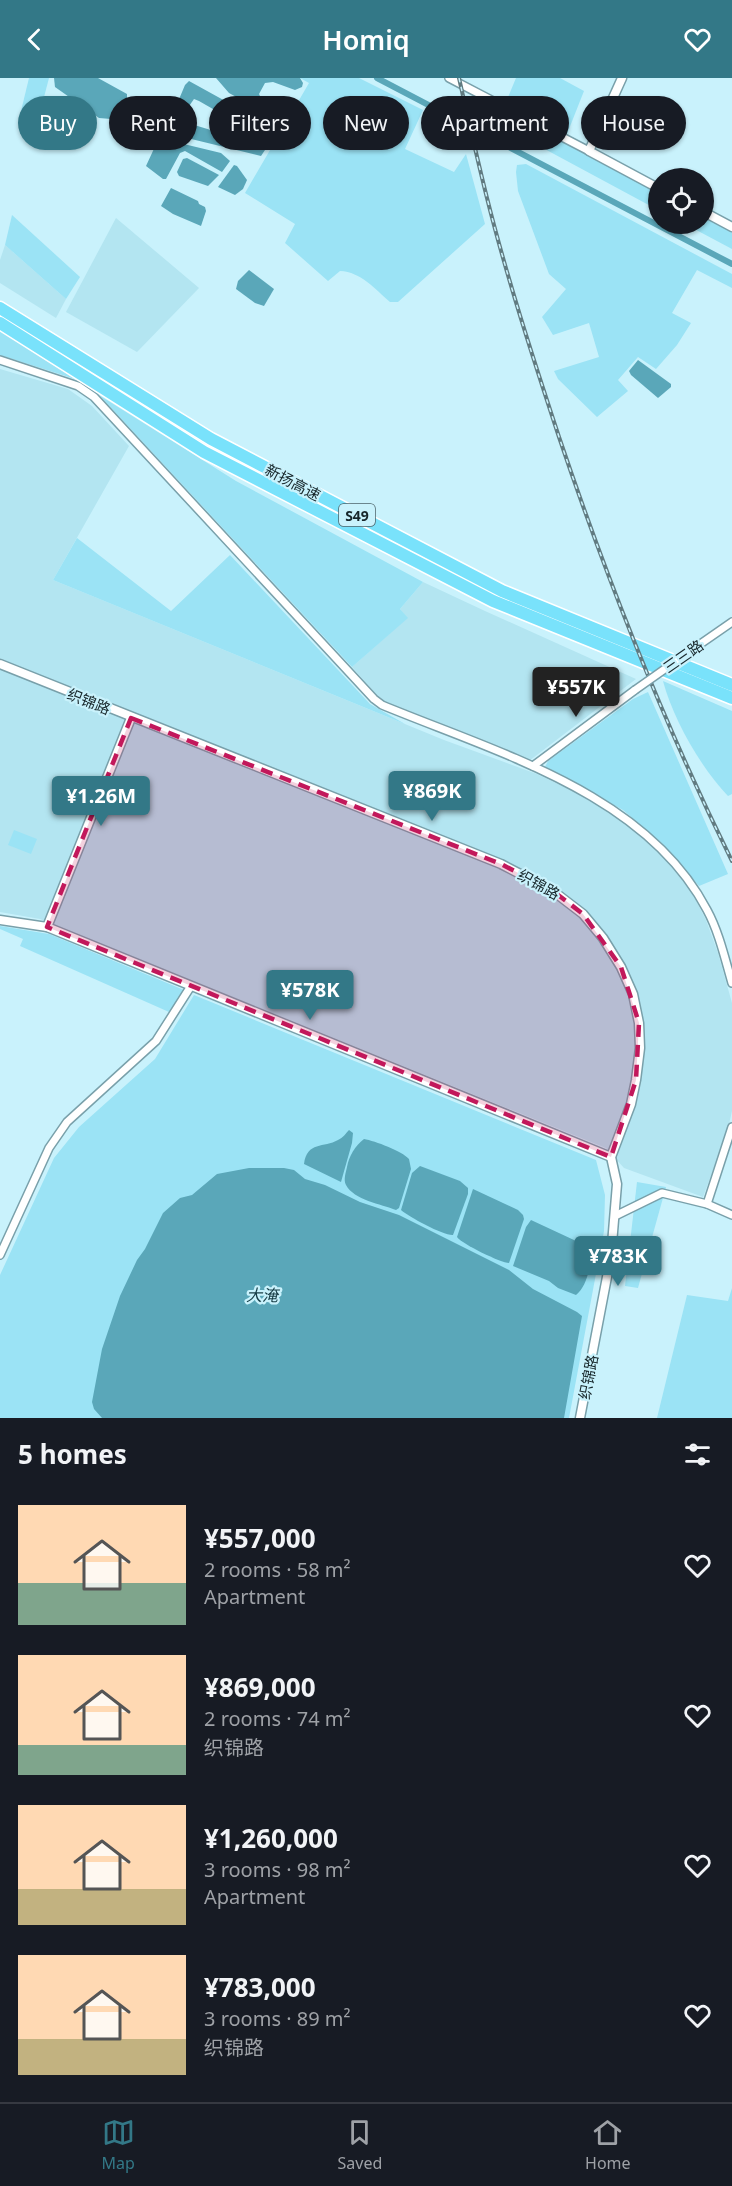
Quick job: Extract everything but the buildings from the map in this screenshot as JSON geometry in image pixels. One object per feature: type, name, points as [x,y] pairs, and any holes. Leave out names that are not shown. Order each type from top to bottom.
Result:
[{"type":"highway","name":"新扬高速","points":[[0,308],[211,439],[502,591],[732,686]]},
{"type":"highway","name":"新扬高速","points":[[0,323],[204,452],[483,596],[732,698]]},
{"type":"street","points":[[449,78],[648,183]]},
{"type":"street","points":[[589,151],[622,78]]},
{"type":"street","points":[[714,217],[732,227]]},
{"type":"street","points":[[0,360],[78,386],[94,397],[382,705],[533,766],[585,792],[620,814],[654,843],[678,868],[697,893],[708,911],[732,983]]},
{"type":"street","name":"三三路","points":[[533,766],[732,622]]},
{"type":"street","name":"织锦路","points":[[0,664],[501,864],[553,891],[583,914],[603,938],[621,967],[633,994],[639,1023],[640,1048],[634,1092],[611,1157],[617,1184],[611,1256],[580,1418]]},
{"type":"street","points":[[46,927],[132,718]]},
{"type":"street","points":[[0,920],[46,927],[611,1157]]},
{"type":"street","points":[[0,1255],[49,1148],[67,1122],[156,1041],[191,986]]},
{"type":"street","points":[[706,1204],[732,1127]]},
{"type":"street","points":[[615,1216],[662,1193],[706,1204],[732,1215]]},
{"type":"highlighted area","points":[[131,718],[501,864],[553,891],[583,914],[621,967],[639,1023],[636,1080],[611,1157],[47,927]]},
{"type":"shaded area","points":[[29,78],[49,78],[44,96],[25,96]]},
{"type":"shaded area","points":[[300,78],[359,78],[395,96],[323,96],[323,150],[407,150],[454,172],[466,154],[485,224],[398,302],[390,302],[355,274],[340,271],[328,281],[285,243],[295,224],[245,193],[270,150],[311,150],[311,96],[301,96],[309,83]]},
{"type":"shaded area","points":[[516,78],[560,78],[584,91],[569,129],[569,96],[508,96]]},
{"type":"shaded area","points":[[409,103],[421,109],[421,114],[409,140]]},
{"type":"shaded area","points":[[569,145],[648,188],[648,205],[547,150],[569,150]]},
{"type":"shaded area","points":[[526,164],[648,229],[648,234],[657,234],[732,274],[732,288],[697,270],[672,313],[691,323],[677,345],[656,369],[638,357],[618,380],[628,391],[597,417],[558,379],[554,371],[599,357],[589,323],[553,335],[542,317],[566,289],[549,274],[518,191],[517,165]]},
{"type":"shaded area","points":[[12,215],[80,277],[66,299],[5,245]]},
{"type":"shaded area","points":[[116,218],[199,288],[137,352],[66,312]]},
{"type":"shaded area","points":[[714,222],[732,232],[732,249],[704,234],[714,234]]},
{"type":"shaded area","points":[[5,245],[66,299],[56,318],[0,283],[0,260]]},
{"type":"shaded area","points":[[0,331],[75,379],[0,355]]},
{"type":"shaded area","points":[[0,369],[68,389],[92,406],[129,446],[53,580],[444,740],[537,774],[581,795],[622,820],[647,840],[667,861],[691,891],[706,920],[732,1003],[732,1111],[727,1133],[703,1197],[624,1168],[606,1148],[40,919],[0,912]]},
{"type":"shaded area","points":[[99,395],[236,481],[423,582],[400,609],[408,618],[352,667]]},
{"type":"shaded area","points":[[77,538],[171,611],[230,555],[370,704],[405,724],[53,580]]},
{"type":"shaded area","points":[[423,582],[636,679],[529,761],[382,701],[352,667],[407,618],[400,609]]},
{"type":"shaded area","points":[[663,681],[732,711],[732,794],[728,796],[698,757],[681,727]]},
{"type":"shaded area","points":[[648,692],[728,874],[699,886],[664,845],[623,810],[545,767],[548,761],[633,699]]},
{"type":"shaded area","points":[[14,830],[37,839],[31,854],[8,845]]},
{"type":"shaded area","points":[[0,926],[49,934],[184,990],[169,1012],[20,946],[23,939],[0,929]]},
{"type":"shaded area","points":[[194,995],[596,1160],[605,1195],[604,1231],[569,1418],[0,1418],[0,1275],[54,1158],[79,1127],[155,1059]]},
{"type":"shaded area","points":[[637,1182],[666,1187],[638,1288],[625,1286]]},
{"type":"shaded area","points":[[732,1288],[732,1418],[657,1418],[687,1295],[728,1301]]},
{"type":"water","points":[[54,78],[98,78],[127,96],[109,96],[109,119],[99,118],[97,117],[97,96],[68,96],[55,87]]},
{"type":"water","points":[[216,78],[300,78],[303,83],[302,87],[295,90],[273,82],[265,83],[260,96],[234,96]]},
{"type":"water","points":[[189,81],[216,96],[209,96],[209,107],[197,100],[197,96],[180,96]]},
{"type":"water","points":[[197,126],[209,129],[209,143],[197,140]]},
{"type":"water","points":[[197,147],[221,153],[230,161],[222,172],[185,151],[180,153],[166,179],[146,166],[153,150],[197,150]]},
{"type":"water","points":[[236,150],[265,150],[261,156]]},
{"type":"water","points":[[187,158],[219,175],[208,186],[179,176],[177,172],[183,159]]},
{"type":"water","points":[[234,165],[247,180],[243,189],[235,195],[218,187]]},
{"type":"water","points":[[171,188],[198,201],[205,207],[206,211],[201,226],[161,206]]},
{"type":"water","points":[[249,270],[274,289],[264,306],[255,303],[236,289],[238,281]]},
{"type":"water","points":[[638,360],[671,384],[671,387],[658,398],[631,375],[629,371]]},
{"type":"water","points":[[349,1130],[353,1133],[352,1143],[341,1182],[304,1164],[312,1148],[340,1139]]},
{"type":"water","points":[[364,1139],[388,1147],[409,1159],[411,1169],[399,1208],[396,1210],[361,1198],[346,1185],[345,1176],[349,1159]]},
{"type":"water","points":[[420,1166],[460,1181],[468,1188],[468,1194],[453,1235],[427,1226],[401,1210],[412,1173]]},
{"type":"water","name":"大淹","points":[[249,1168],[294,1170],[305,1179],[325,1185],[360,1202],[399,1215],[509,1270],[533,1289],[577,1312],[582,1316],[564,1418],[102,1418],[94,1409],[92,1402],[102,1349],[120,1296],[163,1213],[180,1198],[192,1195],[217,1174]]},
{"type":"water","points":[[473,1189],[518,1210],[523,1215],[524,1219],[509,1263],[482,1253],[457,1237]]},
{"type":"water","points":[[531,1220],[589,1247],[588,1273],[584,1286],[576,1295],[513,1266],[526,1227]]},
{"type":"waterway","points":[[377,78],[732,264]]},
{"type":"railway","points":[[459,78],[503,258],[559,437],[638,652],[683,757],[732,861]]}]
